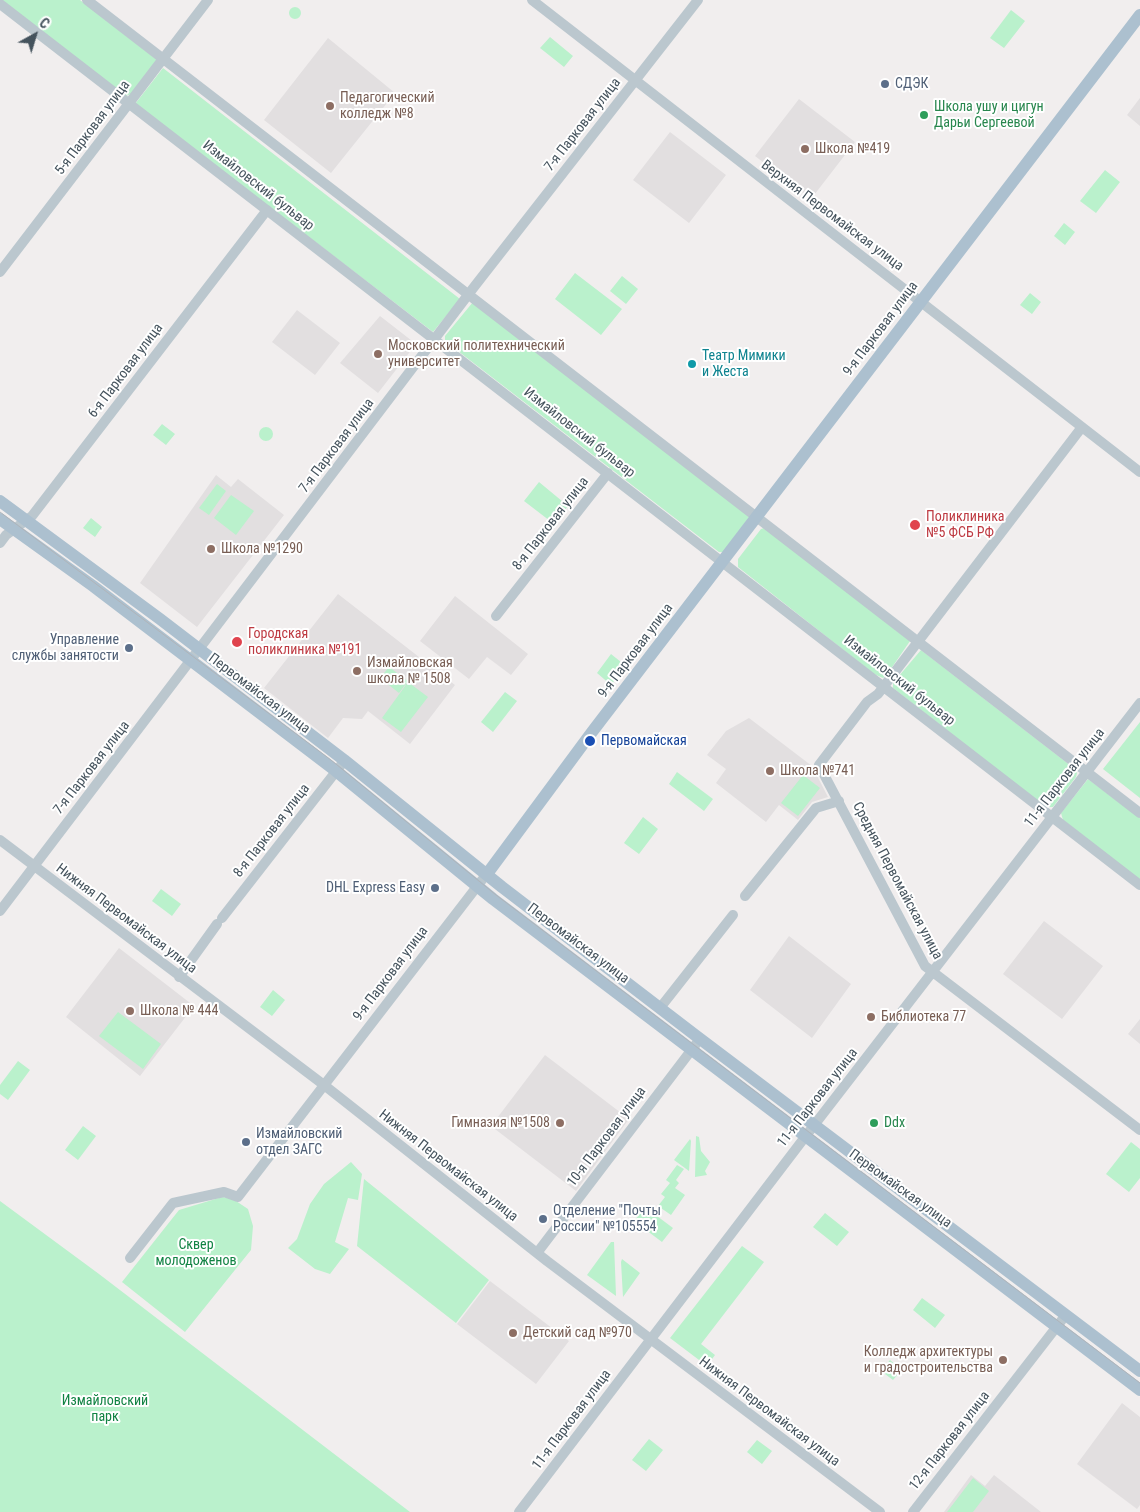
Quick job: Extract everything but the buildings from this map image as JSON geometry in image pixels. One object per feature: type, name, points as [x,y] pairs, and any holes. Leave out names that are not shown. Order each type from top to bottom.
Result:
[{"type":"main road","name":"9-я Парковая улица","points":[[487,874],[1140,15]]},
{"type":"main road","name":"Первомайская улица","points":[[0,501],[200,650],[340,765],[477,887],[696,1044],[814,1124],[1061,1321],[1140,1390]]},
{"type":"main road","name":"Первомайская улица","points":[[0,519],[191,661],[340,765],[487,874],[660,1008],[696,1044],[805,1137],[1061,1321],[1140,1371]]},
{"type":"street","points":[[87,0],[758,516],[1140,813]]},
{"type":"street","name":"5-я Парковая улица","points":[[0,272],[208,0]]},
{"type":"street","name":"Верхняя Первомайская улица","points":[[532,0],[1140,472]]},
{"type":"street","name":"7-я Парковая улица","points":[[0,911],[469,295],[698,0]]},
{"type":"street","name":"Измайловский бульвар","points":[[0,4],[1140,885]]},
{"type":"street","name":"6-я Парковая улица","points":[[0,543],[14,528],[28,520],[267,210]]},
{"type":"street","points":[[918,642],[1082,427]]},
{"type":"street","name":"8-я Парковая улица","points":[[496,616],[608,473]]},
{"type":"street","name":"Средняя Первомайская улица","points":[[918,642],[884,687],[867,702],[819,765],[925,966],[1140,1130]]},
{"type":"street","name":"11-я Парковая улица","points":[[519,1512],[814,1124],[1140,704]]},
{"type":"street","name":"8-я Парковая улица","points":[[179,977],[340,765]]},
{"type":"street","points":[[744,896],[816,808],[839,801]]},
{"type":"street","name":"Нижняя Первомайская улица","points":[[0,840],[324,1085],[537,1253],[880,1512]]},
{"type":"street","name":"9-я Парковая улица","points":[[130,1258],[173,1203],[224,1192],[238,1197],[487,874]]},
{"type":"street","points":[[660,1008],[733,915]]},
{"type":"street","name":"10-я Парковая улица","points":[[537,1253],[696,1044]]},
{"type":"street","name":"12-я Парковая улица","points":[[913,1512],[1061,1321]]},
{"type":"shaded area","name":"Педагогический колледж №8","points":[[328,38],[395,93],[331,173],[264,120]]},
{"type":"shaded area","points":[[1140,98],[1140,126],[1127,115]]},
{"type":"shaded area","name":"Школа №419","points":[[799,99],[855,142],[811,199],[755,156]]},
{"type":"shaded area","points":[[670,132],[726,175],[689,223],[633,180]]},
{"type":"shaded area","points":[[297,310],[340,343],[315,375],[272,342]]},
{"type":"shaded area","name":"Московский политехнический университет","points":[[380,316],[416,344],[378,393],[340,363]]},
{"type":"shaded area","name":"Школа №1290","points":[[216,475],[231,487],[238,479],[284,515],[197,627],[140,583]]},
{"type":"shaded area","name":"Измайловская школа № 1508","points":[[338,594],[455,685],[410,744],[368,711],[362,719],[343,718],[328,738],[264,688]]},
{"type":"shaded area","points":[[455,596],[528,654],[511,675],[487,657],[469,679],[420,641]]},
{"type":"shaded area","name":"Школа №741","points":[[749,718],[812,766],[828,797],[812,802],[798,820],[779,805],[766,822],[716,783],[726,769],[707,755],[726,731]]},
{"type":"shaded area","points":[[1044,921],[1103,966],[1062,1019],[1003,974]]},
{"type":"shaded area","points":[[789,936],[851,984],[812,1038],[750,990]]},
{"type":"shaded area","name":"Школа № 444","points":[[119,948],[194,1006],[140,1076],[66,1017]]},
{"type":"shaded area","points":[[1140,1019],[1140,1044],[1128,1034]]},
{"type":"shaded area","name":"Гимназия №1508","points":[[545,1055],[629,1119],[576,1191],[491,1126]]},
{"type":"shaded area","name":"Детский сад №970","points":[[490,1281],[569,1341],[536,1384],[457,1324]]},
{"type":"shaded area","points":[[1122,1403],[1140,1417],[1140,1505],[1137,1509],[1077,1464]]},
{"type":"shaded area","points":[[971,1475],[985,1486],[994,1475],[1041,1512],[944,1512]]},
{"type":"green space","points":[[2,0],[80,0],[156,59],[156,63],[131,94],[126,96]]},
{"type":"green space","points":[[297,7],[300,8],[300,18],[293,19],[290,18],[289,11],[290,8]]},
{"type":"green space","points":[[1011,10],[1025,21],[1004,48],[990,38]]},
{"type":"green space","points":[[550,37],[573,56],[564,67],[540,48]]},
{"type":"green space","points":[[163,68],[460,299],[433,332],[135,104]]},
{"type":"green space","points":[[1105,170],[1120,182],[1096,213],[1080,201]]},
{"type":"green space","points":[[1064,223],[1075,232],[1065,245],[1054,236]]},
{"type":"green space","points":[[575,273],[622,309],[601,335],[555,299]]},
{"type":"green space","points":[[622,276],[638,289],[626,304],[610,291]]},
{"type":"green space","points":[[1030,293],[1041,302],[1032,314],[1020,305]]},
{"type":"green space","points":[[473,302],[750,516],[723,552],[719,552],[445,341],[445,336]]},
{"type":"green space","points":[[162,424],[175,434],[166,445],[153,435]]},
{"type":"green space","points":[[266,427],[271,429],[273,434],[271,439],[266,441],[261,439],[259,434],[261,429]]},
{"type":"green space","points":[[539,482],[568,506],[554,524],[524,501]]},
{"type":"green space","points":[[217,484],[226,491],[209,515],[199,508]]},
{"type":"green space","points":[[231,495],[254,511],[236,535],[214,518]]},
{"type":"green space","points":[[91,518],[102,527],[95,537],[83,528]]},
{"type":"green space","points":[[764,528],[910,641],[886,676],[883,678],[874,674],[738,567],[738,559],[761,529]]},
{"type":"green space","points":[[921,650],[1075,769],[1076,777],[1053,807],[1045,807],[893,688],[893,683]]},
{"type":"green space","points":[[611,654],[626,666],[611,685],[597,673]]},
{"type":"green space","points":[[389,667],[408,681],[399,693],[380,678]]},
{"type":"green space","points":[[408,682],[428,697],[401,732],[382,718]]},
{"type":"green space","points":[[505,692],[517,701],[493,732],[481,722]]},
{"type":"green space","points":[[1140,722],[1140,798],[1103,769]]},
{"type":"green space","points":[[677,772],[713,799],[704,811],[669,784]]},
{"type":"green space","points":[[803,775],[820,788],[798,816],[781,803]]},
{"type":"green space","points":[[1088,779],[1140,818],[1140,880],[1063,820],[1061,813]]},
{"type":"green space","points":[[643,817],[658,829],[639,854],[624,843]]},
{"type":"green space","points":[[161,889],[181,904],[172,916],[152,901]]},
{"type":"green space","points":[[273,990],[285,1000],[272,1016],[260,1007]]},
{"type":"green space","points":[[118,1012],[161,1044],[143,1069],[99,1036]]},
{"type":"green space","points":[[18,1061],[30,1070],[8,1100],[0,1094],[0,1085]]},
{"type":"green space","points":[[83,1126],[96,1136],[78,1160],[65,1150]]},
{"type":"green space","points":[[696,1136],[699,1137],[701,1151],[710,1162],[705,1171],[707,1175],[695,1177]]},
{"type":"green space","points":[[690,1139],[691,1141],[689,1171],[674,1160]]},
{"type":"green space","points":[[1131,1142],[1140,1149],[1140,1178],[1129,1192],[1106,1174]]},
{"type":"green space","points":[[351,1162],[362,1174],[358,1200],[348,1198],[335,1242],[349,1249],[330,1274],[315,1269],[288,1248],[297,1239],[310,1204],[324,1184]]},
{"type":"green space","points":[[677,1165],[684,1169],[676,1180],[679,1183],[675,1188],[685,1195],[671,1215],[658,1206],[665,1197],[661,1194],[670,1183],[666,1180]]},
{"type":"green space","points":[[364,1179],[489,1280],[456,1323],[357,1246]]},
{"type":"green space","name":"Сквер молодоженов","points":[[222,1197],[233,1199],[248,1209],[253,1226],[251,1250],[185,1332],[122,1282],[179,1210]]},
{"type":"green space","name":"Измайловский парк","points":[[0,1201],[99,1274],[410,1512],[0,1512]]},
{"type":"green space","points":[[645,1207],[673,1228],[662,1242],[634,1221]]},
{"type":"green space","points":[[825,1213],[849,1232],[837,1246],[813,1227]]},
{"type":"green space","points":[[611,1242],[614,1242],[616,1296],[587,1275]]},
{"type":"green space","points":[[742,1246],[764,1262],[701,1344],[715,1355],[707,1366],[670,1338]]},
{"type":"green space","points":[[622,1259],[640,1273],[623,1297],[621,1262]]},
{"type":"green space","points":[[922,1298],[945,1315],[935,1328],[913,1310]]},
{"type":"green space","points":[[890,1360],[902,1370],[893,1380],[881,1371]]},
{"type":"green space","points":[[649,1439],[663,1450],[646,1471],[632,1460]]},
{"type":"green space","points":[[757,1440],[772,1451],[762,1464],[747,1452]]},
{"type":"green space","points":[[973,1478],[989,1491],[973,1512],[947,1512]]},
{"type":"tram line","points":[[0,512],[331,760],[496,895],[1140,1383]]},
{"type":"place","name":"СДЭК","points":[[885,84]]},
{"type":"place","name":"Педагогический колледж №8","points":[[330,106]]},
{"type":"place","name":"Школа ушу и цигун Дарьи Сергеевой","points":[[924,115]]},
{"type":"place","name":"Школа №419","points":[[805,149]]},
{"type":"place","name":"Московский политехнический университет","points":[[378,354]]},
{"type":"place","name":"Театр Мимики и Жеста","points":[[692,364]]},
{"type":"place","name":"Поликлиника №5 ФСБ РФ","points":[[915,525]]},
{"type":"place","name":"Школа №1290","points":[[211,549]]},
{"type":"place","name":"Городская поликлиника №191","points":[[237,642]]},
{"type":"place","name":"Управление cлужбы занятости","points":[[129,648]]},
{"type":"place","name":"Измайловская школа № 1508","points":[[357,671]]},
{"type":"place","name":"Первомайская","points":[[590,741]]},
{"type":"place","name":"Школа №741","points":[[770,771]]},
{"type":"place","name":"DHL Express Easy","points":[[435,888]]},
{"type":"place","name":"Школа № 444","points":[[130,1011]]},
{"type":"place","name":"Библиотека 77","points":[[871,1017]]},
{"type":"place","name":"Гимназия №1508","points":[[560,1123]]},
{"type":"place","name":"Ddx","points":[[874,1123]]},
{"type":"place","name":"Измайловский отдел ЗАГС","points":[[246,1142]]},
{"type":"place","name":"Отделение \"Почты России\" №105554","points":[[543,1219]]},
{"type":"place","name":"Детский сад №970","points":[[513,1333]]},
{"type":"place","name":"Колледж архитектуры и градостроительства","points":[[1003,1360]]}]
